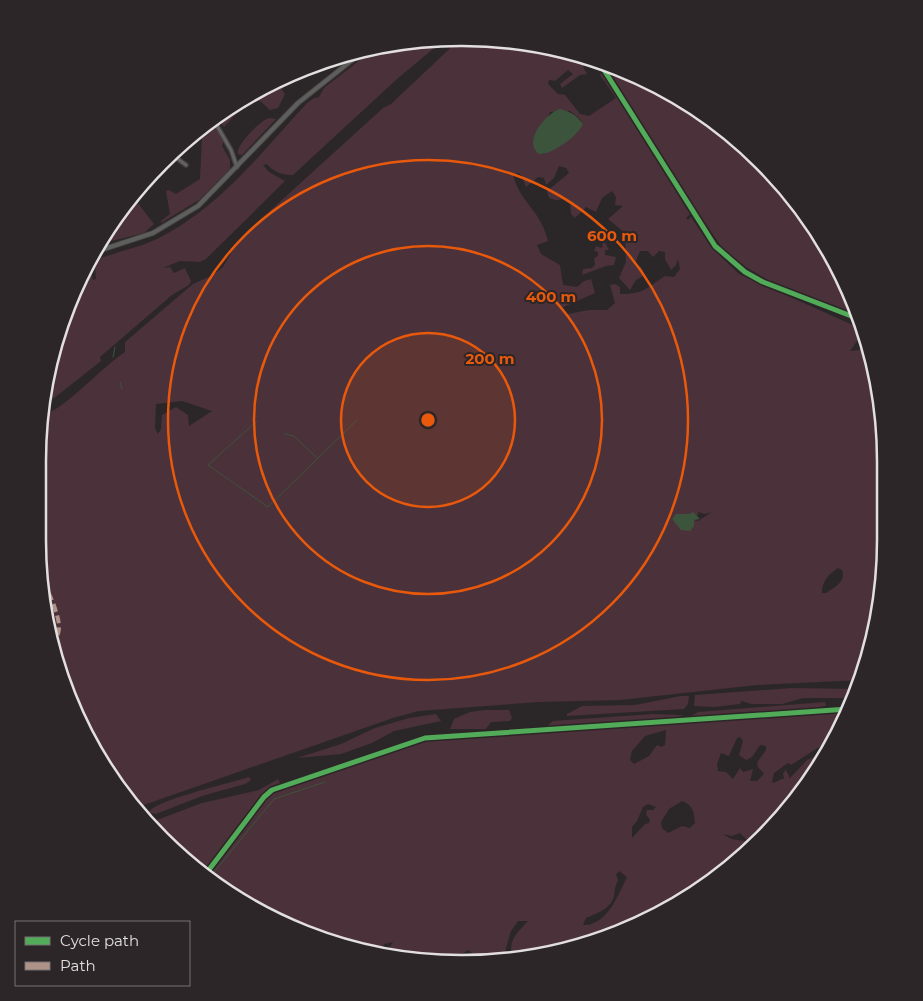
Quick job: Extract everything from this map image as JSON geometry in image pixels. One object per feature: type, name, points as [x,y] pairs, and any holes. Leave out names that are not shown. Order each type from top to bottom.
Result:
[{"type":"main road","points":[[105,249],[146,236],[176,220],[207,199],[298,102],[352,61]]},
{"type":"street","points":[[605,72],[715,246],[746,272],[809,301],[850,316]]},
{"type":"street","points":[[217,126],[231,150],[237,167]]},
{"type":"street","points":[[177,159],[186,166]]},
{"type":"street","points":[[209,869],[264,797],[272,790],[417,740],[840,710]]},
{"type":"shaded area","points":[[452,46],[516,50],[543,54],[585,65],[583,67],[587,74],[580,75],[562,88],[560,84],[573,74],[568,70],[555,81],[549,80],[548,84],[558,94],[565,95],[580,114],[589,116],[616,98],[600,75],[602,73],[690,214],[686,218],[688,220],[691,217],[711,247],[739,274],[854,326],[858,339],[850,351],[862,350],[869,380],[876,434],[877,540],[876,567],[869,621],[852,680],[757,685],[620,700],[539,702],[419,711],[393,718],[143,805],[116,770],[89,723],[68,673],[60,647],[54,621],[47,567],[46,462],[49,413],[76,394],[104,368],[125,352],[125,342],[193,284],[213,275],[223,267],[234,248],[272,209],[383,108],[391,104]],"holes":[[[570,111],[583,124],[577,133],[544,154],[535,151],[550,112]],[[559,166],[566,168],[569,173],[547,191],[549,198],[556,200],[565,199],[570,202],[571,214],[575,218],[586,207],[596,212],[602,198],[612,191],[616,197],[615,205],[623,206],[608,219],[625,233],[626,262],[619,278],[630,290],[636,280],[643,276],[642,268],[635,263],[640,251],[648,251],[653,257],[659,251],[665,252],[665,259],[671,270],[676,265],[678,259],[680,269],[674,277],[665,276],[645,290],[628,294],[620,294],[620,287],[615,284],[610,285],[615,303],[607,310],[589,310],[568,314],[561,308],[595,293],[591,279],[584,281],[577,287],[563,285],[560,265],[541,254],[537,245],[548,241],[545,230],[520,192],[513,174],[519,173],[526,187],[538,177],[544,178],[546,185],[554,178]],[[182,401],[212,411],[189,426],[188,415],[176,407],[162,415],[161,429],[158,434],[155,428],[156,404]],[[698,512],[705,514],[712,512],[698,521],[694,520],[692,529],[683,528],[672,519],[692,513],[698,516]],[[838,568],[842,570],[843,574],[841,581],[826,593],[822,593],[827,578]]]},
{"type":"shaded area","points":[[435,47],[397,79],[293,175],[278,172],[267,164],[263,165],[269,172],[285,181],[206,259],[200,262],[180,261],[163,268],[170,267],[174,273],[185,268],[191,281],[189,285],[172,295],[100,357],[101,361],[51,401],[60,354],[68,328],[90,277],[92,275],[93,280],[96,279],[95,268],[101,258],[159,238],[202,211],[239,177],[307,103],[319,97],[324,88],[363,58]]},
{"type":"shaded area","points":[[609,74],[645,89],[692,116],[735,149],[755,168],[774,188],[807,231],[834,278],[849,313],[771,282],[746,267],[723,249]]},
{"type":"shaded area","points":[[284,86],[282,90],[285,94],[278,108],[270,110],[260,101],[256,101]]},
{"type":"shaded area","points":[[245,107],[236,114],[224,127],[221,123]]},
{"type":"shaded area","points":[[560,109],[573,114],[583,124],[564,144],[551,151],[539,154],[534,149],[534,136],[548,116]]},
{"type":"shaded area","points":[[270,118],[276,119],[242,155],[238,154],[244,139],[261,123]]},
{"type":"shaded area","points":[[215,128],[224,140],[222,146],[230,160],[230,169],[199,200],[161,223],[170,214],[166,191],[169,190],[176,194],[200,179],[202,138]]},
{"type":"shaded area","points":[[137,202],[154,224],[144,233],[110,241]]},
{"type":"shaded area","points":[[603,242],[609,250],[605,250],[605,255],[616,257],[614,265],[582,275],[583,269],[592,268],[595,265],[594,258],[598,256],[598,252],[594,251],[596,246],[602,248]]},
{"type":"shaded area","points":[[693,512],[700,519],[694,520],[694,526],[690,531],[681,530],[672,519],[676,514],[689,514]]},
{"type":"shaded area","points":[[792,688],[849,689],[845,698],[803,698],[782,704],[751,704],[742,701],[740,704],[715,707],[694,706],[695,695]]},
{"type":"shaded area","points":[[689,696],[688,704],[684,709],[567,716],[567,714],[582,706],[635,705]]},
{"type":"shaded area","points":[[825,702],[826,706],[806,709],[689,717],[698,712]]},
{"type":"shaded area","points":[[509,710],[512,718],[510,721],[491,722],[486,729],[450,729],[454,719],[470,712]]},
{"type":"shaded area","points":[[839,711],[822,745],[791,765],[788,763],[774,773],[773,783],[784,779],[783,773],[786,770],[790,778],[807,760],[815,757],[774,813],[747,840],[740,833],[732,836],[723,834],[731,839],[746,842],[735,852],[692,885],[645,912],[595,933],[569,941],[511,952],[512,941],[528,921],[518,921],[511,931],[505,952],[473,955],[468,950],[460,955],[434,954],[389,948],[393,942],[380,947],[328,933],[278,912],[231,885],[209,869],[264,798],[274,790],[418,741]],"holes":[[[666,730],[665,745],[661,747],[657,745],[649,756],[634,764],[630,760],[632,751],[645,736]],[[740,737],[743,741],[739,755],[746,760],[752,757],[760,745],[766,746],[766,750],[758,761],[757,766],[764,774],[757,781],[750,781],[753,769],[743,772],[740,768],[733,779],[726,772],[718,771],[717,764],[721,753],[729,756],[737,738]],[[682,801],[692,809],[695,823],[690,828],[682,826],[668,833],[662,828],[661,822],[669,809]],[[648,804],[656,807],[653,810],[647,810],[646,814],[650,820],[649,823],[645,824],[632,838],[632,827],[643,807]],[[619,871],[627,877],[611,908],[599,920],[583,925],[586,918],[603,910],[610,904],[618,880],[616,875]]]},
{"type":"shaded area","points":[[436,714],[441,721],[394,731],[372,743],[341,754],[297,758],[341,744],[375,728],[409,718]]},
{"type":"shaded area","points":[[653,714],[683,715],[674,719],[546,727],[553,721]]},
{"type":"shaded area","points":[[249,777],[251,780],[245,784],[202,796],[156,814],[150,814],[147,810],[150,811],[167,801]]},
{"type":"shaded area","points":[[278,779],[281,785],[269,791],[208,868],[188,852],[156,820],[202,803],[259,790]]},
{"type":"waterway","points":[[113,357],[115,347]]},
{"type":"waterway","points":[[120,382],[122,389]]},
{"type":"waterway","points":[[257,421],[208,465],[268,507],[357,420]]},
{"type":"waterway","points":[[285,434],[294,436],[317,458]]},
{"type":"waterway","points":[[214,872],[274,799],[325,782]]},
{"type":"marked path","points":[[50,597],[59,624],[57,635]]},
{"type":"cycle path","points":[[605,72],[715,246],[745,272],[763,282],[850,316]]},
{"type":"cycle path","points":[[209,869],[264,797],[272,790],[425,738],[840,710]]}]
